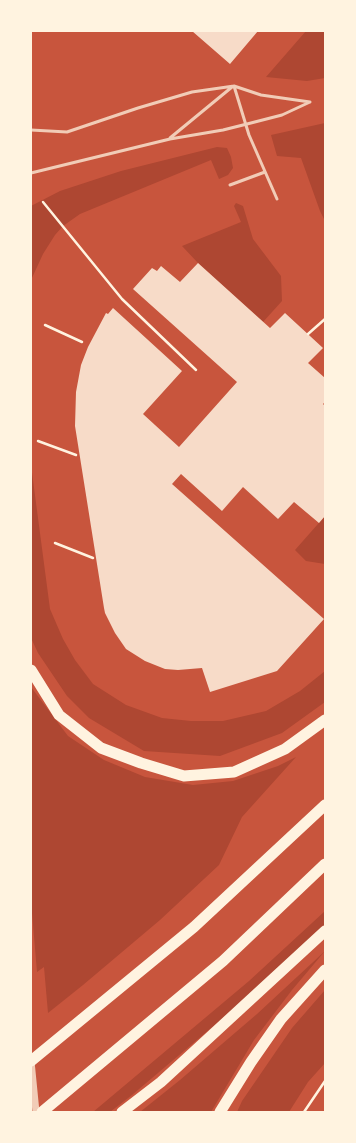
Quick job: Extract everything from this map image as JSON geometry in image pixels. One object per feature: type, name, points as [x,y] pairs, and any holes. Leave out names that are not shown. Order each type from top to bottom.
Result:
[{"type":"highway","points":[[31,670],[59,715],[101,748],[141,763],[184,776],[234,772],[286,749],[325,720]]},
{"type":"highway","points":[[31,1061],[194,927],[325,805]]},
{"type":"highway","points":[[42,1112],[224,960],[325,864]]},
{"type":"highway","points":[[122,1112],[161,1082],[325,930]]},
{"type":"highway","points":[[220,1112],[251,1062],[281,1019],[325,970]]},
{"type":"street","points":[[31,1061],[36,1112]]},
{"type":"lane","points":[[234,86],[249,135],[277,199]]},
{"type":"lane","points":[[170,139],[234,86]]},
{"type":"lane","points":[[31,130],[67,132],[138,108],[192,92],[234,86],[261,95],[310,102],[282,115],[223,130],[170,139],[31,174]]},
{"type":"lane","points":[[230,185],[265,172]]},
{"type":"path","points":[[43,202],[122,299],[196,370]]},
{"type":"path","points":[[308,334],[325,319]]},
{"type":"path","points":[[45,325],[82,342]]},
{"type":"path","points":[[38,441],[76,455]]},
{"type":"path","points":[[55,543],[93,558]]},
{"type":"path","points":[[304,1112],[325,1081]]},
{"type":"shaded area","points":[[306,31],[325,31],[325,78],[307,81],[266,77]]},
{"type":"shaded area","points":[[325,123],[325,221],[301,158],[277,156],[271,135]]},
{"type":"shaded area","points":[[217,147],[227,148],[231,157],[233,168],[228,175],[219,179],[211,160],[80,214],[63,226],[55,235],[43,254],[31,280],[31,206],[60,191],[121,171]]},
{"type":"shaded area","points":[[236,203],[243,206],[253,239],[281,276],[282,301],[263,322],[198,263],[182,246],[241,222],[234,206]]},
{"type":"shaded area","points":[[31,465],[50,609],[63,639],[75,660],[93,684],[126,705],[162,718],[191,721],[223,721],[266,711],[300,691],[325,671],[325,702],[282,733],[220,756],[144,751],[89,718],[67,696],[38,653],[31,638]]},
{"type":"shaded area","points":[[325,516],[325,564],[306,561],[295,550]]},
{"type":"shaded area","points":[[31,687],[68,736],[104,760],[145,777],[193,785],[233,781],[278,766],[296,757],[242,817],[219,865],[160,920],[48,1013],[44,967],[37,972],[31,901]]},
{"type":"shaded area","points":[[325,911],[325,927],[230,1012],[110,1112],[93,1112],[249,981]]},
{"type":"shaded area","points":[[325,951],[292,990],[254,1040],[211,1112],[140,1112],[257,1014]]},
{"type":"shaded area","points":[[325,990],[325,1063],[308,1082],[289,1112],[237,1112],[242,1101],[292,1028]]},
{"type":"building","points":[[192,31],[258,31],[230,64]]},
{"type":"building","points":[[198,263],[270,328],[285,313],[323,348],[308,363],[325,378],[325,402],[323,404],[325,406],[325,516],[319,523],[294,502],[278,519],[243,487],[222,511],[181,474],[172,484],[324,619],[277,671],[210,692],[202,668],[178,670],[165,669],[145,661],[126,649],[115,633],[104,608],[75,426],[76,392],[81,365],[88,347],[106,313],[108,314],[113,308],[182,371],[143,414],[179,447],[237,382],[133,289],[152,268],[157,271],[161,266],[180,282]]}]
